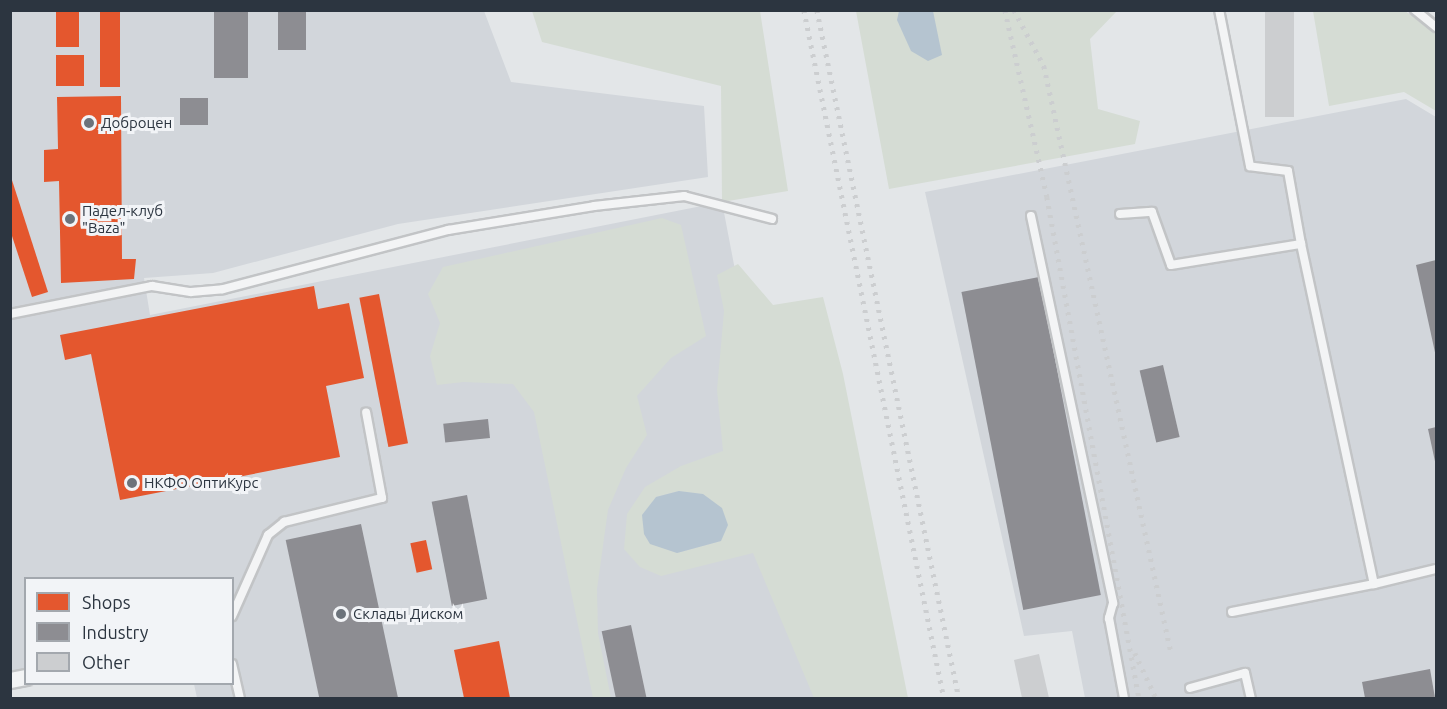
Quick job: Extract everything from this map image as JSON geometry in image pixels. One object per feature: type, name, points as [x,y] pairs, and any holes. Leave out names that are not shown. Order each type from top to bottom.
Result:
[{"type":"lane","points":[[1219,10],[1250,166],[1287,171],[1374,584]]},
{"type":"lane","points":[[1415,10],[1437,27]]},
{"type":"lane","points":[[10,314],[152,286],[191,292],[223,289],[448,230],[594,206],[684,196],[772,219]]},
{"type":"lane","points":[[1120,214],[1152,212],[1171,265],[1302,244]]},
{"type":"lane","points":[[1031,216],[1113,603],[1109,618],[1125,699]]},
{"type":"lane","points":[[234,612],[268,536],[284,522],[381,498],[366,412]]},
{"type":"lane","points":[[1232,612],[1437,569]]},
{"type":"lane","points":[[234,673],[240,699]]},
{"type":"lane","points":[[1190,688],[1245,673],[1251,699]]},
{"type":"shaded area","points":[[10,11],[484,11],[511,82],[704,106],[708,177],[398,224],[213,273],[144,278],[150,315],[722,202],[817,698],[197,698],[194,685],[234,685],[234,577],[24,577],[24,669],[11,673]]},
{"type":"shaded area","points":[[532,11],[760,11],[788,191],[722,202],[721,86],[542,42]]},
{"type":"shaded area","points":[[856,11],[1117,11],[1090,39],[1098,109],[1140,121],[1135,144],[889,189]]},
{"type":"shaded area","points":[[1313,11],[1405,11],[1436,33],[1436,111],[1404,92],[1329,106]]},
{"type":"shaded area","points":[[1406,99],[1436,117],[1436,698],[1085,698],[1072,631],[1024,636],[925,192]]},
{"type":"shaded area","points":[[662,218],[681,225],[706,336],[671,358],[637,396],[647,435],[626,468],[608,510],[597,589],[598,633],[611,698],[593,698],[534,412],[513,384],[464,382],[437,385],[430,356],[440,323],[428,294],[443,267]]},
{"type":"shaded area","points":[[738,264],[773,305],[823,297],[843,374],[908,698],[814,698],[753,553],[661,576],[640,567],[624,549],[627,514],[645,487],[681,466],[723,451],[717,390],[724,311],[717,275]],"holes":[[[679,491],[721,541],[677,553],[650,543],[644,534],[656,497]]]},
{"type":"water","points":[[899,11],[933,11],[942,55],[928,61],[911,51],[897,20]]},
{"type":"water","points":[[679,491],[703,494],[722,508],[728,525],[721,541],[677,553],[650,544],[644,534],[642,515],[656,497]]},
{"type":"building: Shops","points":[[56,10],[79,10],[79,47],[56,47]]},
{"type":"building: Shops","points":[[100,10],[120,10],[120,87],[100,87]]},
{"type":"building: Shops","points":[[56,55],[84,55],[84,86],[56,86]]},
{"type":"building: Shops","points":[[121,96],[122,259],[136,259],[134,279],[61,283],[59,181],[44,182],[44,150],[58,149],[57,97]]},
{"type":"building: Shops","points":[[10,174],[48,292],[32,297],[10,230]]},
{"type":"building: Shops","points":[[314,286],[318,309],[349,303],[364,378],[326,386],[340,457],[120,500],[91,354],[65,360],[60,335]]},
{"type":"building: Shops","points":[[379,294],[408,443],[388,447],[359,298]]},
{"type":"building: Shops","points":[[426,540],[432,569],[417,573],[410,543]]},
{"type":"building: Shops","points":[[499,641],[510,698],[464,698],[454,650]]},
{"type":"building: Industry","points":[[214,10],[248,10],[248,78],[214,78]]},
{"type":"building: Industry","points":[[278,10],[306,10],[306,50],[278,50]]},
{"type":"building: Industry","points":[[180,98],[208,98],[208,125],[180,125]]},
{"type":"building: Industry","points":[[1436,260],[1436,357],[1416,265]]},
{"type":"building: Industry","points":[[1039,277],[1101,595],[1023,610],[961,292]]},
{"type":"building: Industry","points":[[1163,365],[1180,437],[1156,443],[1140,370]]},
{"type":"building: Industry","points":[[488,419],[490,438],[445,443],[443,424]]},
{"type":"building: Industry","points":[[1436,427],[1436,466],[1428,429]]},
{"type":"building: Industry","points":[[467,495],[487,599],[452,606],[432,502]]},
{"type":"building: Industry","name":"Склады Диском","points":[[361,524],[398,698],[319,698],[286,540]]},
{"type":"building: Industry","points":[[631,625],[647,698],[616,698],[602,631]]},
{"type":"building: Industry","points":[[1430,669],[1435,698],[1365,698],[1362,682]]},
{"type":"building: Other","points":[[1265,10],[1294,10],[1294,117],[1265,117]]},
{"type":"building: Other","points":[[1039,654],[1049,698],[1022,698],[1014,660]]},
{"type":"railway","points":[[804,10],[944,698]]},
{"type":"railway","points":[[817,10],[959,698]]},
{"type":"railway","points":[[1005,10],[1047,197],[1139,698]]},
{"type":"railway","points":[[1014,10],[1044,66],[1171,652]]},
{"type":"railway","points":[[1135,653],[1156,698]]},
{"type":"place","name":"Доброцен","points":[[89,123]]},
{"type":"place","name":"Падел-клуб \"Baza\"","points":[[70,219]]},
{"type":"place","name":"НКФО ОптиКурс","points":[[132,483]]},
{"type":"place","name":"Склады Диском","points":[[341,614]]}]
